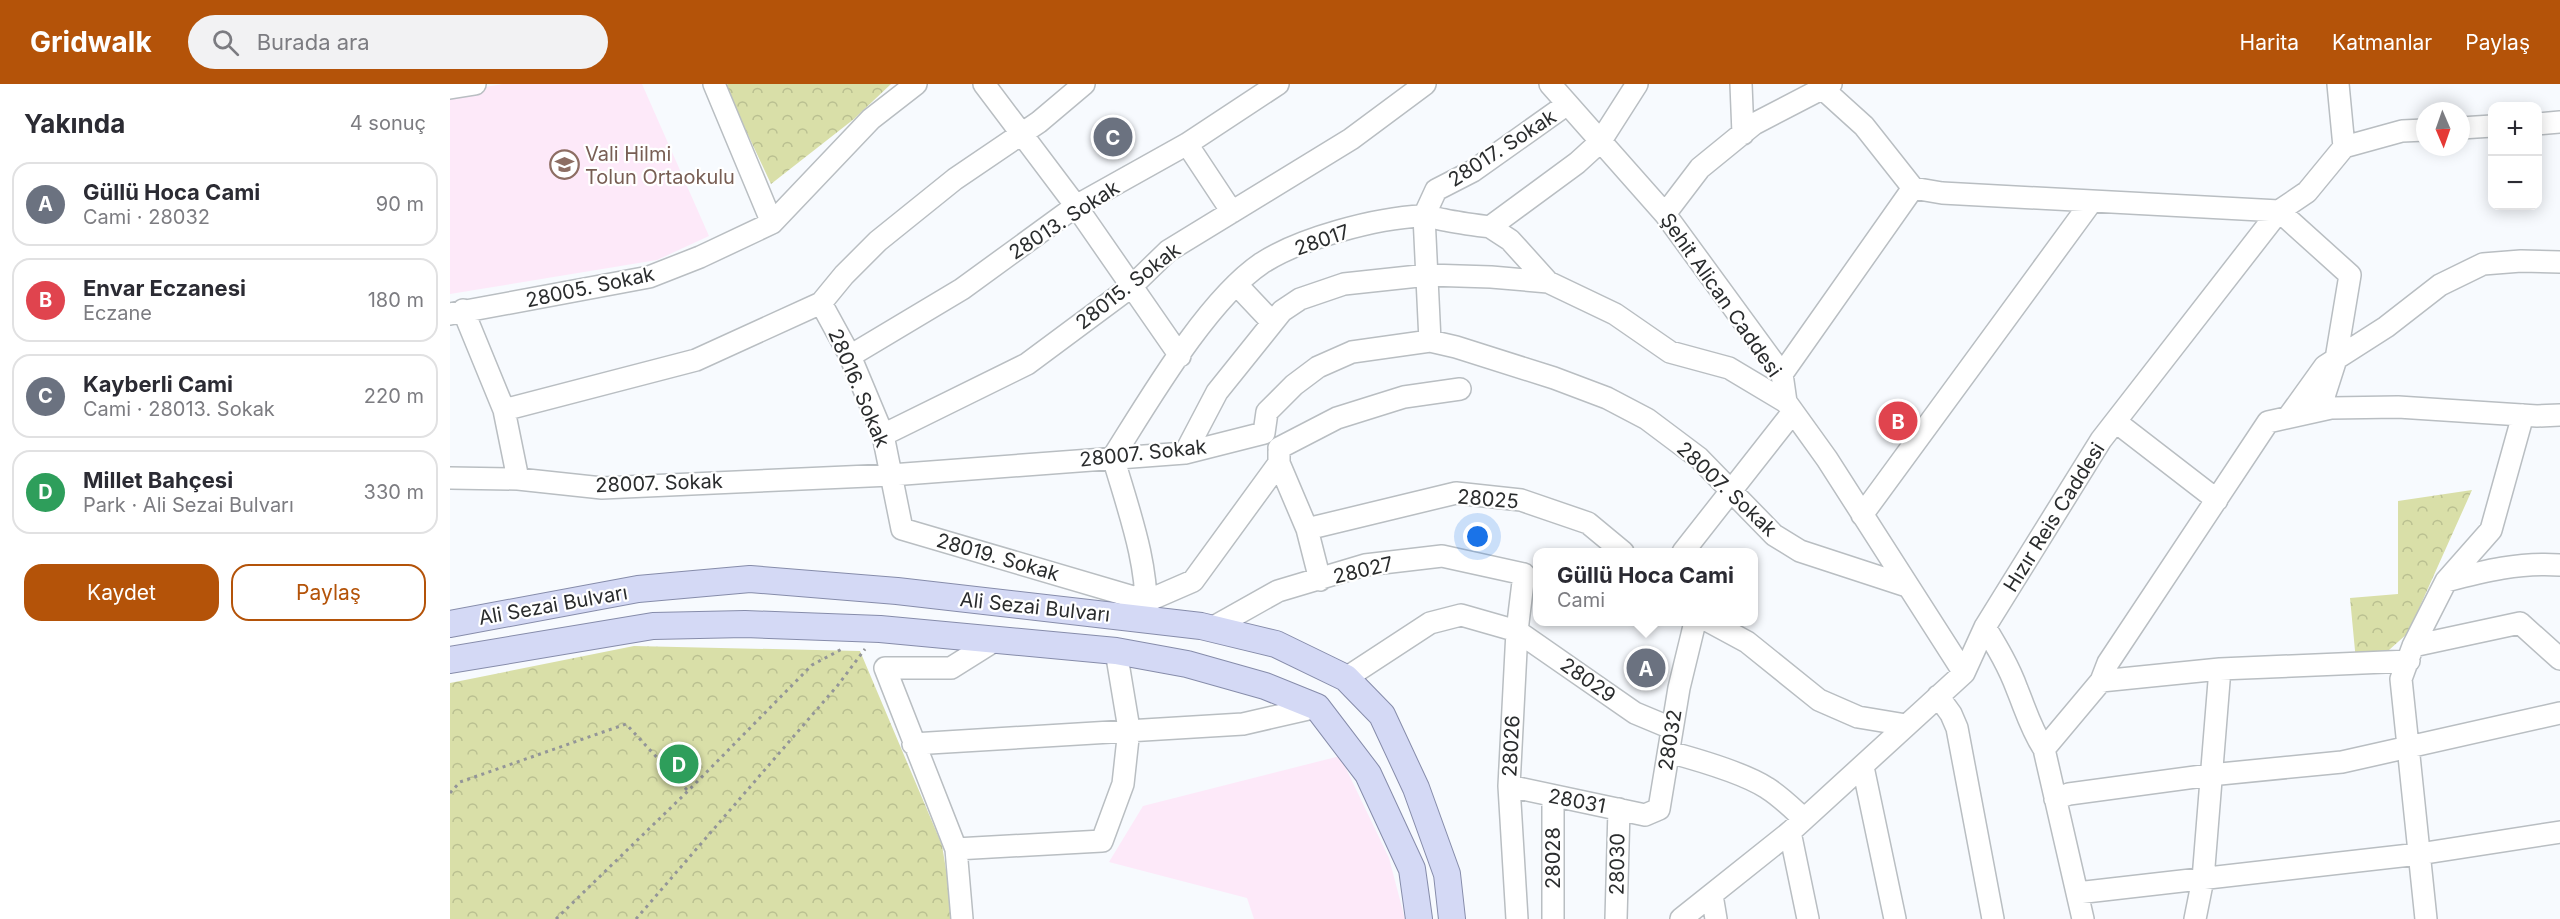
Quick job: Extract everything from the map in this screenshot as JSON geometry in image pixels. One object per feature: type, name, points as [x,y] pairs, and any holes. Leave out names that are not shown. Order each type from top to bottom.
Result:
[{"type":"main road","name":"Ali Sezai Bulvarı","points":[[450,624],[638,589],[750,579],[1147,610],[1276,644],[1346,678],[1382,715],[1416,788],[1447,874],[1452,919]]},
{"type":"main road","name":"Ali Sezai Bulvarı","points":[[450,660],[653,626],[746,624],[880,629],[1116,651],[1187,664],[1265,686],[1317,707]]},
{"type":"main road","points":[[1317,707],[1368,774],[1412,869],[1419,919]]},
{"type":"street","points":[[450,88],[475,84]]},
{"type":"street","points":[[714,84],[772,223]]},
{"type":"street","name":"28005. Sokak","points":[[456,312],[649,277],[700,257],[772,223],[871,118],[916,84]]},
{"type":"street","points":[[984,84],[1076,206],[1180,356]]},
{"type":"street","points":[[504,410],[696,360],[822,303],[844,275],[878,241],[954,179],[1039,122],[1084,84]]},
{"type":"street","name":"28013. Sokak","points":[[850,356],[962,288],[1076,206],[1187,144],[1278,84]]},
{"type":"street","name":"28015. Sokak","points":[[883,435],[1027,364],[1132,286],[1168,250],[1351,139],[1425,84]]},
{"type":"street","name":"Şehit Alican Caddesi","points":[[1550,84],[1566,105],[1665,214],[1782,374],[1789,407],[1827,459],[1964,673]]},
{"type":"street","points":[[1548,282],[1510,240],[1490,227],[1577,163],[1600,142],[1637,84]]},
{"type":"street","points":[[1741,84],[1743,134]]},
{"type":"street","points":[[2338,84],[2344,147],[2402,131],[2416,130]]},
{"type":"street","points":[[1665,214],[1700,168],[1755,124],[1826,86],[1864,126],[1913,188],[1942,193],[2279,211],[2350,275],[2336,359],[2320,409]]},
{"type":"street","name":"28017. Sokak","points":[[1424,216],[1437,190],[1473,171],[1566,105]]},
{"type":"street","points":[[2542,124],[2560,122]]},
{"type":"street","points":[[2470,127],[2488,126]]},
{"type":"street","points":[[1187,144],[1232,212]]},
{"type":"street","name":"Hızır Reis Caddesi","points":[[1681,919],[1863,767],[1964,673],[1985,627],[2101,440],[2279,211],[2307,192],[2344,147]]},
{"type":"street","points":[[1782,374],[1913,188]]},
{"type":"street","points":[[1862,515],[2092,201]]},
{"type":"street","points":[[1424,216],[1430,341]]},
{"type":"street","name":"28017","points":[[1113,457],[1210,314],[1262,263],[1318,237],[1380,222],[1424,216],[1490,227]]},
{"type":"street","points":[[2289,416],[2325,366],[2386,327],[2440,285],[2483,264],[2521,261],[2560,262]]},
{"type":"street","points":[[1185,453],[1217,392],[1272,322],[1300,299],[1344,284],[1428,275],[1548,282],[1615,314],[1670,352],[1729,368],[1789,407],[1746,473],[1730,490],[1686,548]]},
{"type":"street","points":[[1237,285],[1272,322]]},
{"type":"street","name":"28016. Sokak","points":[[822,303],[850,356],[883,435],[891,475]]},
{"type":"street","points":[[456,312],[504,410],[518,479]]},
{"type":"street","name":"28007. Sokak","points":[[450,478],[518,479],[602,488],[891,475],[1185,453],[1264,433],[1267,412],[1294,385],[1318,367],[1352,352],[1430,341],[1493,357],[1607,398],[1656,425],[1699,458],[1774,535],[1800,550],[1907,586]]},
{"type":"street","points":[[1113,457],[1139,548],[1147,610],[1193,581],[1279,455],[1337,418],[1404,397],[1460,390]]},
{"type":"street","points":[[2044,749],[2101,681],[2108,663],[2268,422],[2320,409],[2398,407],[2523,415],[2560,415]]},
{"type":"street","points":[[2426,919],[2401,679],[2446,581],[2491,530],[2523,415]]},
{"type":"street","points":[[2116,422],[2217,500]]},
{"type":"street","points":[[1264,433],[1279,455],[1307,529],[1320,580]]},
{"type":"street","name":"28019. Sokak","points":[[891,475],[902,529],[1147,610]]},
{"type":"street","name":"28025","points":[[1307,529],[1456,493],[1521,500],[1588,524],[1618,548]]},
{"type":"street","name":"28027","points":[[1212,628],[1278,591],[1365,565],[1442,556],[1524,574]]},
{"type":"street","points":[[2446,581],[2492,569],[2537,564],[2560,566]]},
{"type":"street","name":"28026","points":[[1517,919],[1509,786],[1517,631],[1524,574]]},
{"type":"street","name":"28029","points":[[1346,678],[1430,623],[1461,615],[1517,631],[1635,713],[1671,728]]},
{"type":"street","points":[[2101,681],[2411,653],[2520,623],[2560,659]]},
{"type":"street","name":"28032","points":[[1645,815],[1659,809],[1671,728],[1694,626]]},
{"type":"street","points":[[1719,626],[1747,642],[1819,700],[1858,717],[1906,725]]},
{"type":"street","points":[[1985,627],[2000,651],[2017,688],[2031,729],[2044,749],[2083,919]]},
{"type":"street","points":[[962,919],[956,849],[885,668],[951,668],[994,641]]},
{"type":"street","points":[[956,849],[1102,841],[1123,784],[1129,729],[1116,651]]},
{"type":"street","points":[[2195,919],[2203,879],[2220,669]]},
{"type":"street","points":[[1938,696],[1951,714],[1957,728],[1994,919]]},
{"type":"street","points":[[913,744],[1129,729],[1244,724],[1317,707]]},
{"type":"street","points":[[2055,799],[2069,794],[2211,775],[2342,762],[2560,713]]},
{"type":"street","points":[[1669,752],[1695,759],[1764,786],[1785,801],[1796,825],[1808,919]]},
{"type":"street","points":[[1863,767],[1895,919]]},
{"type":"street","name":"28031","points":[[1509,786],[1645,815]]},
{"type":"street","name":"28028","points":[[1553,797],[1553,919]]},
{"type":"street","name":"28030","points":[[1616,919],[1619,809]]},
{"type":"street","points":[[2077,893],[2419,854],[2560,832]]},
{"type":"street","points":[[1712,895],[1716,919]]},
{"type":"path","points":[[636,919],[838,685],[880,629]]},
{"type":"path","points":[[556,919],[688,791],[812,665],[851,644]]},
{"type":"path","points":[[450,793],[460,782],[626,724],[688,791]]},
{"type":"shaded area","name":"Vali Hilmi Tolun Ortaokulu","points":[[503,84],[642,84],[709,236],[657,260],[450,294],[450,93]]},
{"type":"shaded area","points":[[1340,756],[1389,858],[1405,919],[1254,919],[1247,898],[1109,862],[1143,806]]},
{"type":"green space","points":[[728,84],[891,84],[854,119],[771,184],[725,86]]},
{"type":"green space","points":[[2472,490],[2408,633],[2389,650],[2356,661],[2350,598],[2398,594],[2398,501]]},
{"type":"green space","points":[[634,646],[860,651],[942,845],[954,919],[450,919],[450,683]]},
{"type":"place","name":"Kayberli Cami","points":[[1113,137]]},
{"type":"place","name":"Vali Hilmi Tolun Ortaokulu","points":[[564,165]]},
{"type":"place","name":"Envar Eczanesi","points":[[1898,421]]},
{"type":"place","name":"Güllü Hoca Cami","points":[[1646,668]]},
{"type":"place","name":"Millet Bahçesi","points":[[679,764]]}]
